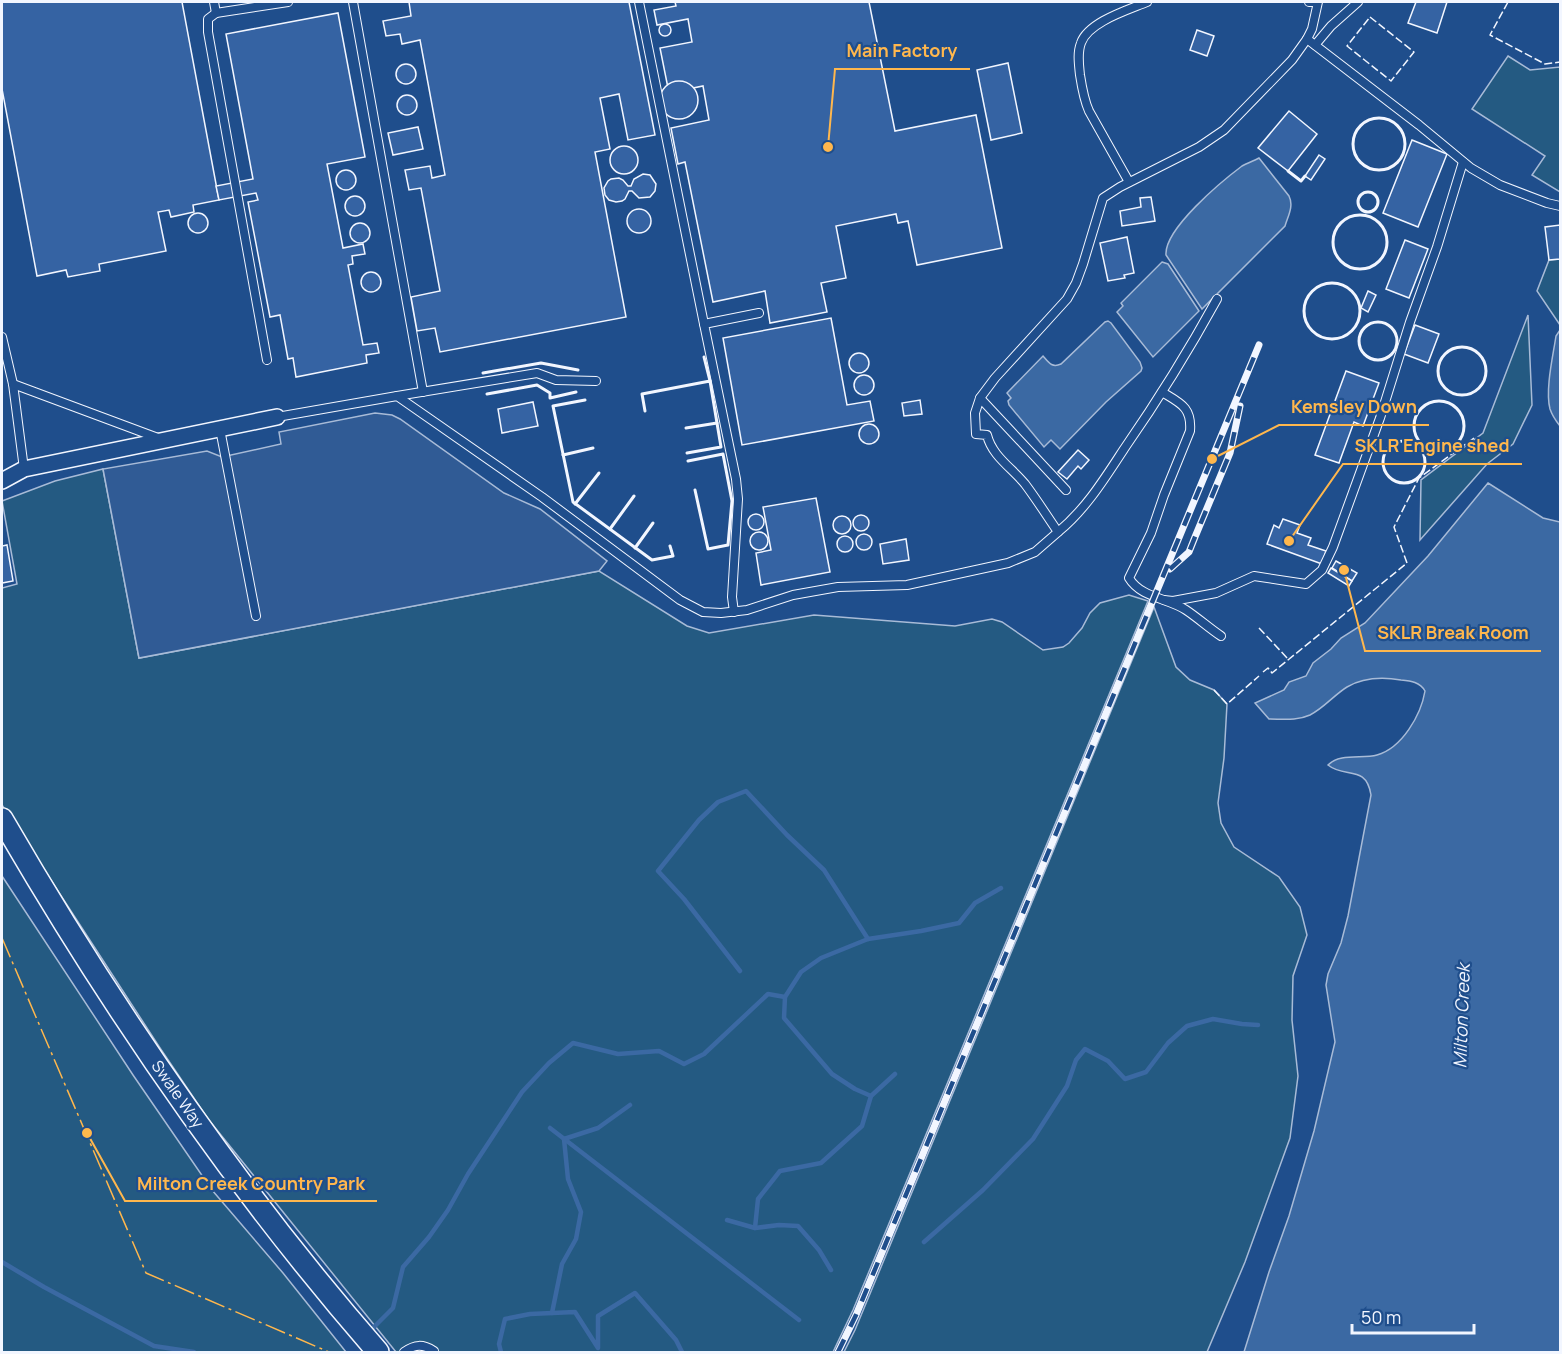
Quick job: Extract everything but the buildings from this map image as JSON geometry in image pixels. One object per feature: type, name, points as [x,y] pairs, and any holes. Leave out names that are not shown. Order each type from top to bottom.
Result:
[{"type":"main road","name":"Swale Way","points":[[2,819],[68,931],[169,1083],[248,1191],[378,1353]]},
{"type":"street","points":[[2,481],[24,470],[277,417]]},
{"type":"lane","points":[[214,2],[216,13]]},
{"type":"lane","points":[[267,360],[208,32],[208,19],[216,13],[288,2]]},
{"type":"lane","points":[[352,2],[423,392]]},
{"type":"lane","points":[[639,2],[736,479],[738,499],[732,597],[734,612]]},
{"type":"lane","points":[[1129,182],[1085,103],[1079,54],[1085,36],[1095,27],[1147,2]]},
{"type":"lane","points":[[1058,532],[1025,484],[1002,461],[987,435],[976,434],[975,413],[980,398],[995,378],[1067,299],[1083,264],[1103,198],[1112,191],[1198,147],[1224,129],[1292,60],[1312,29],[1315,2]]},
{"type":"lane","points":[[1315,45],[1331,26],[1358,2]]},
{"type":"lane","points":[[1307,39],[1419,125],[1463,162],[1500,185],[1560,206]]},
{"type":"lane","points":[[1164,600],[1173,601],[1216,593],[1254,576],[1306,584],[1322,570],[1333,547],[1380,418],[1463,162]]},
{"type":"lane","points":[[397,396],[542,497],[680,600],[711,614],[734,612],[793,595],[833,588],[907,585],[1000,566],[1031,554],[1077,514],[1095,491],[1189,350],[1217,299]]},
{"type":"lane","points":[[704,324],[759,313]]},
{"type":"lane","points":[[2,337],[13,382],[24,470]]},
{"type":"lane","points":[[277,417],[537,373],[556,380],[596,381]]},
{"type":"lane","points":[[2,382],[13,382],[164,440]]},
{"type":"lane","points":[[1162,392],[1186,408],[1190,418],[1190,431],[1148,539],[1128,578],[1141,591],[1186,610],[1221,636]]},
{"type":"lane","points":[[980,398],[1066,490]]},
{"type":"lane","points":[[220,429],[256,616]]},
{"type":"lane","points":[[404,1353],[420,1345],[434,1351]]},
{"type":"shaded area","points":[[1508,56],[1530,70],[1560,67],[1560,192],[1532,175],[1545,156],[1472,109]]},
{"type":"shaded area","points":[[1560,259],[1560,325],[1537,291],[1549,260]]},
{"type":"shaded area","points":[[1528,315],[1532,405],[1513,444],[1487,464],[1420,540],[1421,480],[1483,433]]},
{"type":"shaded area","points":[[375,413],[392,415],[400,419],[504,493],[540,509],[607,561],[599,571],[139,658],[103,469],[207,451],[222,457],[281,444],[279,432]]},
{"type":"shaded area","points":[[103,469],[139,658],[599,571],[687,626],[709,633],[814,615],[955,626],[992,619],[1002,622],[1043,650],[1063,647],[1069,643],[1100,603],[1129,595],[1148,601],[853,1310],[833,1352],[396,1352],[208,1119],[2,805],[2,588],[17,584],[2,501],[55,481]]},
{"type":"shaded area","points":[[1154,607],[1176,667],[1190,680],[1214,690],[1227,704],[1224,758],[1218,803],[1221,823],[1234,847],[1279,877],[1300,907],[1307,935],[1293,976],[1292,1020],[1298,1076],[1290,1138],[1245,1262],[1207,1352],[844,1352],[855,1330]]},
{"type":"shaded area","points":[[2,876],[212,1190],[283,1273],[346,1352],[2,1352]]},
{"type":"water","points":[[1259,158],[1289,196],[1291,207],[1285,226],[1202,309],[1166,255],[1168,244],[1174,232],[1196,206],[1242,166]]},
{"type":"water","points":[[1162,262],[1168,264],[1199,311],[1153,357],[1117,312],[1123,306],[1121,303]]},
{"type":"water","points":[[1108,321],[1140,362],[1141,371],[1106,402],[1060,449],[1051,440],[1044,447],[1009,405],[1008,401],[1011,398],[1007,393],[1043,356],[1053,365],[1061,364]]},
{"type":"water","points":[[1560,330],[1560,426],[1550,409],[1548,392],[1556,336]]},
{"type":"water","name":"Milton Creek","points":[[1488,483],[1543,518],[1560,522],[1560,1352],[1244,1352],[1289,1216],[1314,1131],[1335,1042],[1326,985],[1348,916],[1371,795],[1365,779],[1328,765],[1339,759],[1377,755],[1394,745],[1415,720],[1425,691],[1418,684],[1408,681],[1387,678],[1367,680],[1347,687],[1310,715],[1295,719],[1269,719],[1255,703],[1284,690],[1289,682],[1306,676],[1313,663],[1341,638],[1365,623],[1428,556]]},
{"type":"waterway","points":[[740,971],[684,899],[658,871],[699,820],[718,802],[746,791],[824,870],[868,939]]},
{"type":"waterway","points":[[871,1096],[832,1074],[784,1018],[785,997],[801,972],[821,958],[868,939],[959,923],[975,903],[1001,888]]},
{"type":"waterway","points":[[372,1329],[393,1308],[403,1267],[429,1237],[448,1210],[468,1174],[522,1092],[549,1063],[573,1043],[618,1054],[659,1051],[684,1064],[704,1054],[768,994],[785,997]]},
{"type":"waterway","points":[[924,1242],[983,1190],[1033,1139],[1067,1086],[1076,1060],[1085,1049],[1108,1061],[1125,1079],[1146,1072],[1168,1043],[1187,1026],[1213,1019],[1258,1025]]},
{"type":"waterway","points":[[755,1228],[758,1199],[780,1171],[821,1163],[862,1126],[871,1096],[895,1074]]},
{"type":"waterway","points":[[552,1313],[562,1264],[576,1239],[581,1212],[568,1179],[564,1139],[598,1128],[630,1105]]},
{"type":"waterway","points":[[550,1128],[799,1320]]},
{"type":"waterway","points":[[727,1220],[755,1228],[779,1225],[798,1226],[819,1250],[831,1270]]},
{"type":"waterway","points":[[2,1262],[154,1346],[194,1352]]},
{"type":"waterway","points":[[501,1352],[499,1344],[505,1319],[530,1314],[575,1312],[598,1348],[598,1316],[635,1293],[676,1340],[682,1352]]},
{"type":"railway","points":[[838,1352],[856,1315],[1259,345]]},
{"type":"railway","points":[[1170,569],[1189,552],[1230,453],[1240,406]]},
{"type":"fence","points":[[1508,2],[1490,35],[1545,64],[1560,62]]},
{"type":"fence","points":[[1370,17],[1414,52],[1391,81],[1347,46],[1370,17]]},
{"type":"fence","points":[[1263,672],[1268,668],[1272,673],[1407,563],[1394,527],[1419,478],[1474,438]]},
{"type":"fence","points":[[1259,628],[1289,660]]},
{"type":"fence","points":[[1214,690],[1227,704],[1259,676]]},
{"type":"wall","points":[[1379,118],[1389,120],[1397,126],[1403,134],[1405,144],[1403,154],[1397,162],[1389,168],[1379,170],[1369,168],[1361,162],[1355,154],[1353,144],[1355,134],[1361,126],[1369,120],[1379,118]]},
{"type":"wall","points":[[1288,171],[1301,181],[1305,176]]},
{"type":"wall","points":[[1368,192],[1375,195],[1378,202],[1375,209],[1368,212],[1361,209],[1358,202],[1361,195],[1368,192]]},
{"type":"wall","points":[[1355,215],[1365,215],[1379,223],[1385,232],[1387,242],[1385,252],[1379,261],[1365,269],[1355,269],[1338,257],[1333,247],[1333,237],[1345,220],[1355,215]]},
{"type":"wall","points":[[1332,283],[1347,288],[1355,296],[1360,311],[1355,326],[1347,334],[1332,339],[1317,334],[1309,326],[1304,311],[1309,296],[1317,288],[1332,283]]},
{"type":"wall","points":[[1378,322],[1391,328],[1397,341],[1391,354],[1378,360],[1365,354],[1359,341],[1365,328],[1378,322]]},
{"type":"wall","points":[[1457,347],[1467,347],[1482,357],[1486,371],[1482,385],[1476,391],[1467,395],[1457,395],[1442,385],[1438,376],[1438,366],[1448,351],[1457,347]]},
{"type":"wall","points":[[704,357],[710,381]]},
{"type":"wall","points":[[483,373],[541,363],[578,370]]},
{"type":"wall","points":[[645,411],[642,394],[710,381],[721,447],[687,453]]},
{"type":"wall","points":[[487,394],[537,385],[550,393],[550,398],[576,392]]},
{"type":"wall","points":[[585,400],[553,406],[573,502],[652,560],[673,556],[670,546]]},
{"type":"wall","points":[[1434,401],[1444,401],[1457,408],[1464,421],[1464,426],[1464,431],[1457,444],[1444,451],[1434,451],[1425,447],[1418,440],[1414,431],[1414,421],[1418,412],[1425,405],[1434,401]]},
{"type":"wall","points":[[686,428],[717,423]]},
{"type":"wall","points":[[1404,441],[1412,442],[1419,447],[1424,454],[1425,462],[1424,470],[1419,477],[1412,482],[1404,483],[1396,482],[1389,477],[1384,470],[1383,462],[1384,454],[1389,447],[1396,442],[1404,441]]},
{"type":"wall","points":[[563,455],[593,448]]},
{"type":"wall","points":[[688,461],[723,454],[732,501],[728,545],[708,549],[695,490]]},
{"type":"wall","points":[[575,504],[599,473]]},
{"type":"wall","points":[[610,529],[634,496]]},
{"type":"wall","points":[[635,548],[653,523]]},
{"type":"power","points":[[2,938],[146,1273],[329,1352]]},
{"type":"place","name":"Main Factory","points":[[828,147]]},
{"type":"place","name":"Kemsley Down","points":[[1212,459]]},
{"type":"place","name":"SKLR Engine shed","points":[[1289,541]]},
{"type":"place","name":"SKLR Break Room","points":[[1344,570]]},
{"type":"place","name":"Milton Creek Country Park","points":[[87,1133]]}]
